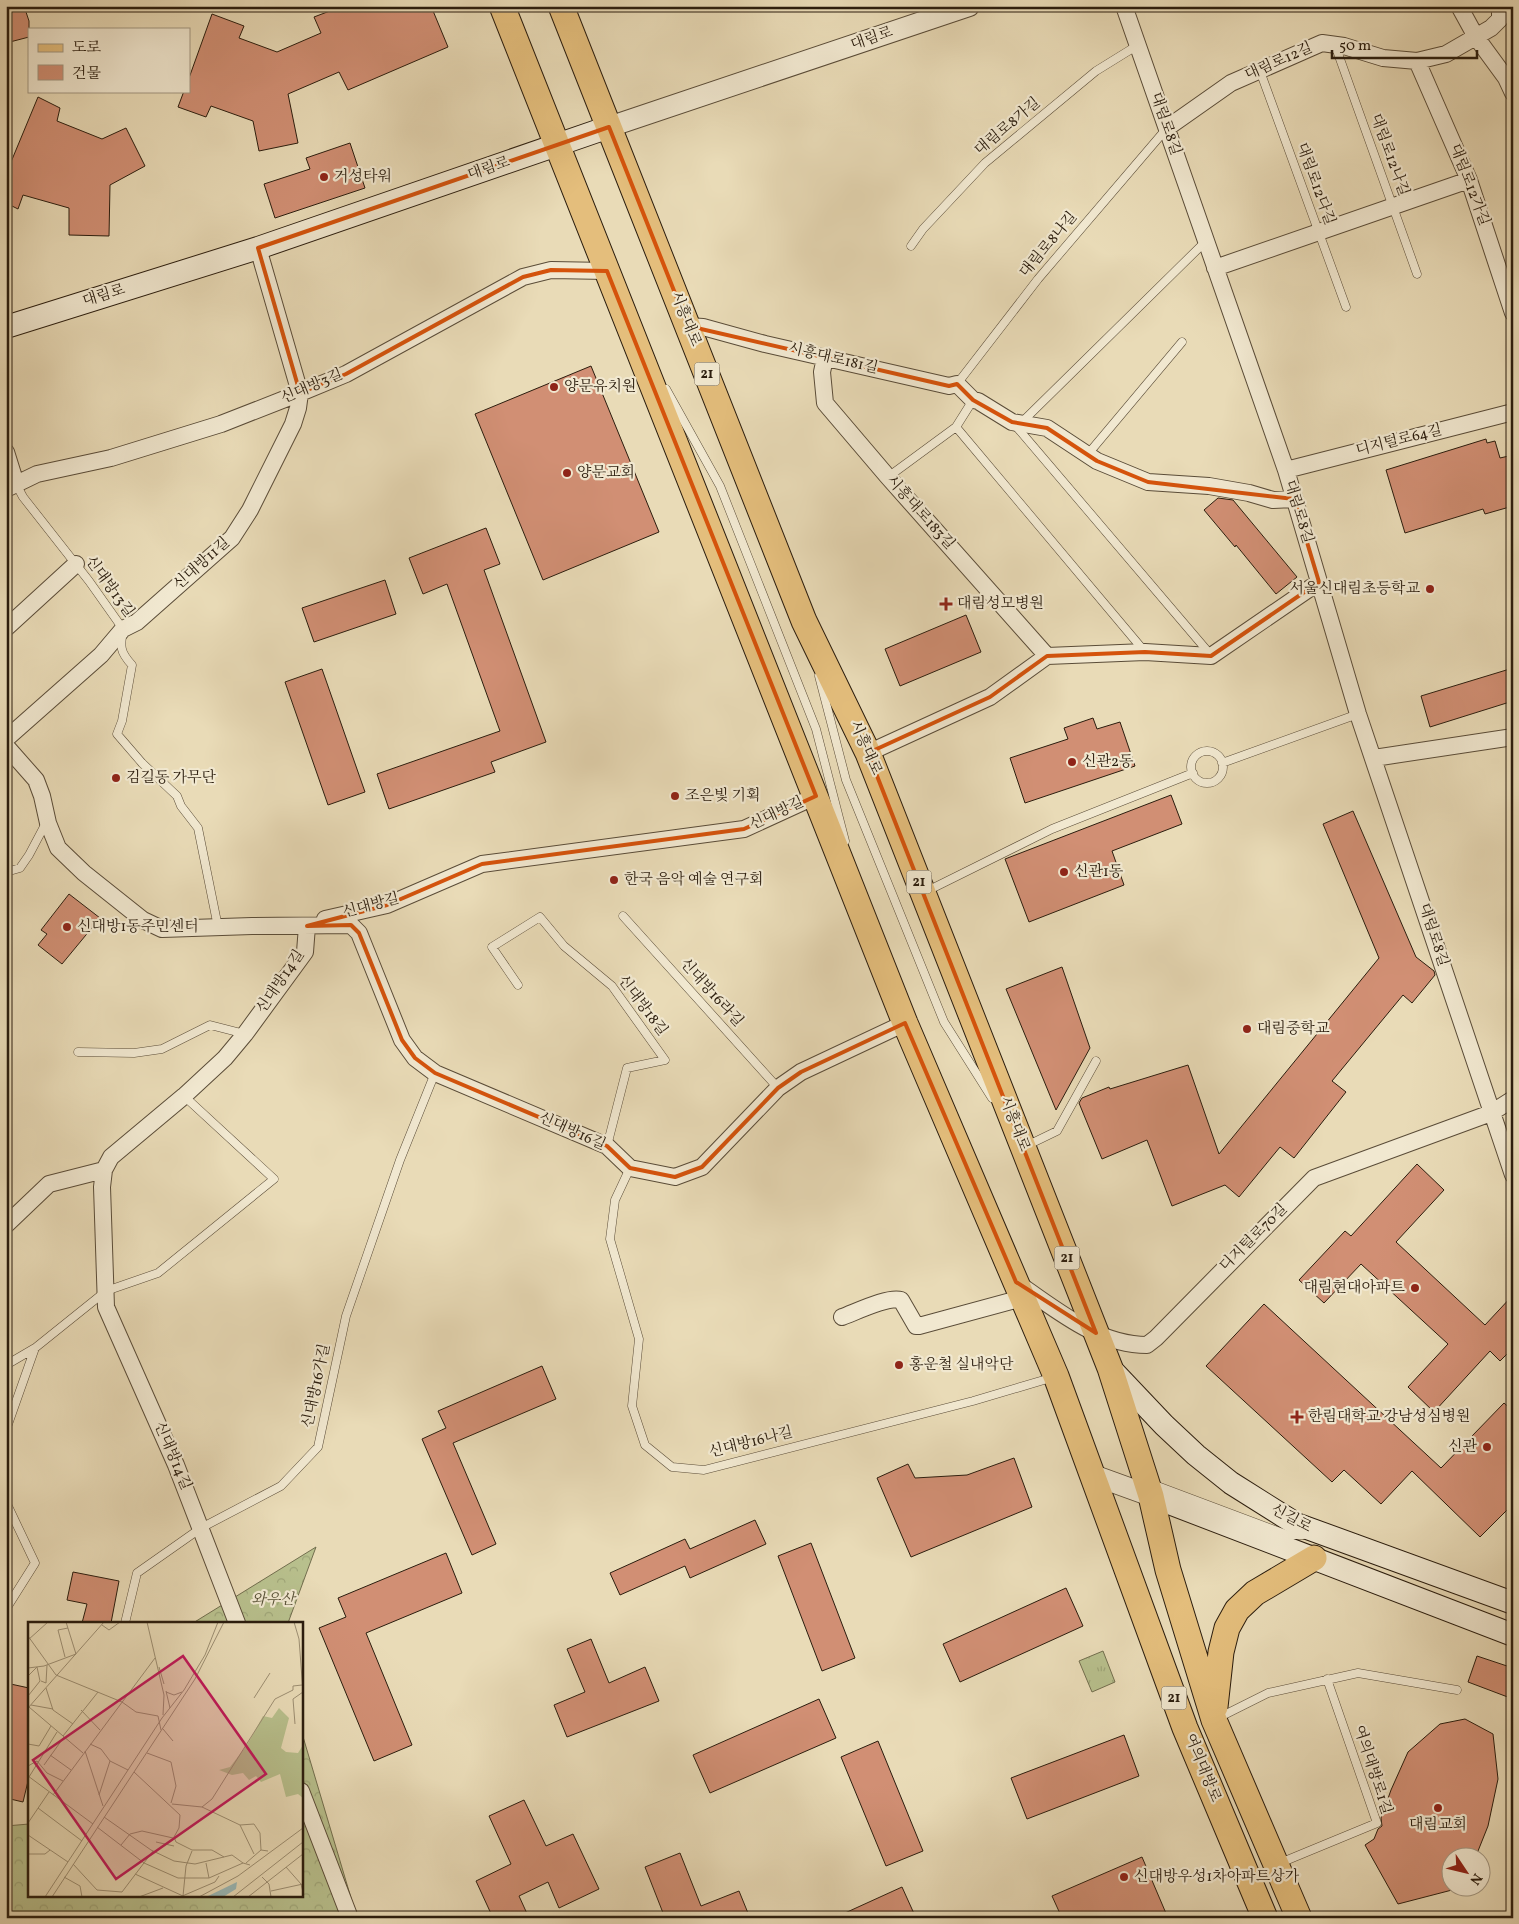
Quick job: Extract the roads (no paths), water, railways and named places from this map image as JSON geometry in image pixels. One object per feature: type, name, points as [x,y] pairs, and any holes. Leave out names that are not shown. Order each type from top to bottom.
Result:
[{"type":"main road","points":[[502,6],[905,1023],[1056,1376],[1093,1475]]},
{"type":"main road","name":"시흥대로","points":[[561,6],[804,621],[868,753],[1110,1368],[1148,1489]]},
{"type":"main road","name":"대림로","points":[[6,327],[258,248],[609,127]]},
{"type":"main road","name":"신길로","points":[[1110,1368],[1175,1436],[1231,1483],[1296,1524],[1513,1603]]},
{"type":"main road","name":"여의대방로","points":[[1093,1475],[1185,1728],[1265,1918]]},
{"type":"main road","name":"신길로","points":[[1148,1489],[1314,1558],[1513,1634]]},
{"type":"main road","name":"여의대방로","points":[[1148,1489],[1168,1570],[1214,1720],[1299,1918]]},
{"type":"main road","points":[[1214,1720],[1221,1652],[1227,1628],[1237,1610],[1255,1593],[1314,1558]]},
{"type":"street","name":"대림로","points":[[609,127],[970,6]]},
{"type":"street","name":"대림로8길","points":[[1124,6],[1286,470],[1358,714],[1513,1175]]},
{"type":"street","points":[[1460,6],[1476,37],[1506,78],[1513,93]]},
{"type":"street","name":"대림로12길","points":[[1167,128],[1231,83],[1322,43],[1344,46],[1383,58],[1417,61],[1446,54],[1491,28],[1500,19],[1500,6]]},
{"type":"street","name":"대림로12가길","points":[[1417,61],[1469,180],[1513,313]]},
{"type":"street","points":[[1215,268],[1469,180]]},
{"type":"street","name":"신대방11길","points":[[6,739],[101,655],[123,629],[137,622],[232,538],[250,510],[294,424],[300,393],[258,248]]},
{"type":"street","name":"신대방3길","points":[[11,486],[37,474],[111,458],[202,429],[300,393],[346,374],[523,277],[551,270],[607,271]]},
{"type":"street","name":"시흥대로181길","points":[[688,326],[703,327],[825,358],[949,386],[957,384]]},
{"type":"street","name":"시흥대로183길","points":[[825,358],[822,372],[825,403],[1047,656]]},
{"type":"street","points":[[957,384],[973,400],[1017,422],[1047,428],[1097,461],[1148,482],[1209,486],[1249,493],[1273,500],[1294,499]]},
{"type":"street","name":"디지털로64길","points":[[1286,470],[1513,412]]},
{"type":"street","points":[[6,452],[11,486]]},
{"type":"street","points":[[6,628],[76,564]]},
{"type":"street","points":[[868,753],[990,697],[1047,656],[1145,652],[1211,656],[1319,582]]},
{"type":"street","points":[[1374,758],[1513,737]]},
{"type":"street","name":"신대방길","points":[[6,746],[36,780],[58,848],[84,873],[143,920],[162,929],[307,926],[330,916],[387,905],[482,864],[744,829],[816,796]]},
{"type":"street","name":"신대방16길","points":[[307,926],[352,925],[359,933],[402,1040],[415,1058],[435,1073],[607,1146],[630,1168]]},
{"type":"street","name":"신대방14길","points":[[237,1622],[176,1465],[106,1306],[102,1186],[104,1170],[111,1157],[184,1096],[224,1058],[245,1034],[305,952],[307,926]]},
{"type":"street","points":[[630,1168],[675,1177],[702,1167],[778,1088],[801,1072],[905,1023]]},
{"type":"street","name":"디지털로70길","points":[[1019,1290],[1096,1333],[1123,1343],[1147,1345],[1314,1178],[1491,1113],[1513,1099]]},
{"type":"street","points":[[6,1225],[50,1184],[104,1170]]},
{"type":"street","points":[[842,1317],[888,1300],[898,1299],[901,1300],[916,1326],[920,1326],[1019,1290]]},
{"type":"street","name":"신길로","points":[[1093,1475],[1148,1489]]},
{"type":"street","points":[[302,1794],[350,1918]]},
{"type":"lane","name":"대림로8가길","points":[[911,246],[923,229],[985,163],[1096,71],[1138,45]]},
{"type":"lane","name":"대림로12나길","points":[[1335,45],[1416,274]]},
{"type":"lane","name":"대림로12다길","points":[[1260,71],[1346,307]]},
{"type":"lane","name":"대림로8나길","points":[[957,384],[1038,279],[1167,128]]},
{"type":"lane","points":[[1206,241],[1017,422],[1211,656]]},
{"type":"lane","points":[[625,315],[658,374]]},
{"type":"lane","points":[[1088,454],[1182,342]]},
{"type":"lane","points":[[662,383],[720,486],[816,729],[848,851]]},
{"type":"lane","points":[[888,477],[956,428],[973,400]]},
{"type":"lane","points":[[956,428],[1145,652]]},
{"type":"lane","name":"신대방13길","points":[[11,486],[23,497],[76,564],[123,629],[122,655],[132,665],[122,721],[117,734],[142,763],[177,796],[181,806],[198,828],[218,927]]},
{"type":"lane","points":[[804,621],[846,780],[944,1022],[1023,1148],[1057,1130],[1096,1061]]},
{"type":"lane","points":[[1222,763],[1358,714]]},
{"type":"lane","points":[[1203,752],[1214,753],[1222,763],[1223,770],[1214,782],[1204,783],[1192,773],[1192,763],[1198,754],[1203,752]]},
{"type":"lane","points":[[923,893],[1052,830],[1192,773]]},
{"type":"lane","points":[[6,872],[20,868],[48,819]]},
{"type":"lane","points":[[850,860],[867,925]]},
{"type":"lane","name":"신대방16라길","points":[[623,916],[778,1088]]},
{"type":"lane","name":"신대방18길","points":[[518,984],[492,947],[540,917],[564,946],[612,986],[665,1060],[627,1068],[607,1146]]},
{"type":"lane","points":[[78,1052],[134,1053],[162,1048],[210,1025],[245,1034]]},
{"type":"lane","name":"신대방16가길","points":[[125,1622],[137,1573],[201,1528],[280,1486],[318,1447],[346,1316],[400,1160],[435,1073]]},
{"type":"lane","points":[[6,1365],[35,1348],[106,1291],[158,1273],[274,1179],[184,1096]]},
{"type":"lane","name":"신대방16나길","points":[[630,1168],[615,1200],[610,1239],[639,1339],[632,1406],[645,1445],[672,1467],[704,1470],[973,1401],[1056,1376]]},
{"type":"lane","points":[[6,1430],[35,1348]]},
{"type":"lane","points":[[1148,1489],[1288,1535],[1328,1537]]},
{"type":"lane","points":[[6,1502],[35,1563],[6,1609]]},
{"type":"lane","points":[[1214,1720],[1268,1693],[1358,1673],[1457,1690]]},
{"type":"lane","name":"여의대방로1길","points":[[1276,1865],[1377,1823],[1327,1679]]},
{"type":"place","name":"거성타워","points":[[324,177]]},
{"type":"place","name":"양문유치원","points":[[554,387]]},
{"type":"place","name":"양문교회","points":[[567,473]]},
{"type":"place","name":"서울신대림초등학교","points":[[1430,589]]},
{"type":"place","name":"대림성모병원","points":[[946,604]]},
{"type":"place","name":"신관2동","points":[[1072,762]]},
{"type":"place","name":"김길동 가무단","points":[[116,778]]},
{"type":"place","name":"조은빛 기획","points":[[675,796]]},
{"type":"place","name":"신관1동","points":[[1064,872]]},
{"type":"place","name":"한국 음악 예술 연구회","points":[[614,880]]},
{"type":"place","name":"신대방1동주민센터","points":[[67,927]]},
{"type":"place","name":"대림중학교","points":[[1247,1029]]},
{"type":"place","name":"대림현대아파트","points":[[1415,1288]]},
{"type":"place","name":"홍운철 실내악단","points":[[899,1365]]},
{"type":"place","name":"한림대학교 강남성심병원","points":[[1297,1417]]},
{"type":"place","name":"신관","points":[[1487,1447]]},
{"type":"place","name":"대림교회","points":[[1438,1808]]},
{"type":"place","name":"신대방우성1차아파트상가","points":[[1124,1877]]},
{"type":"park label","name":"와우산","points":[[273,1600]]}]
